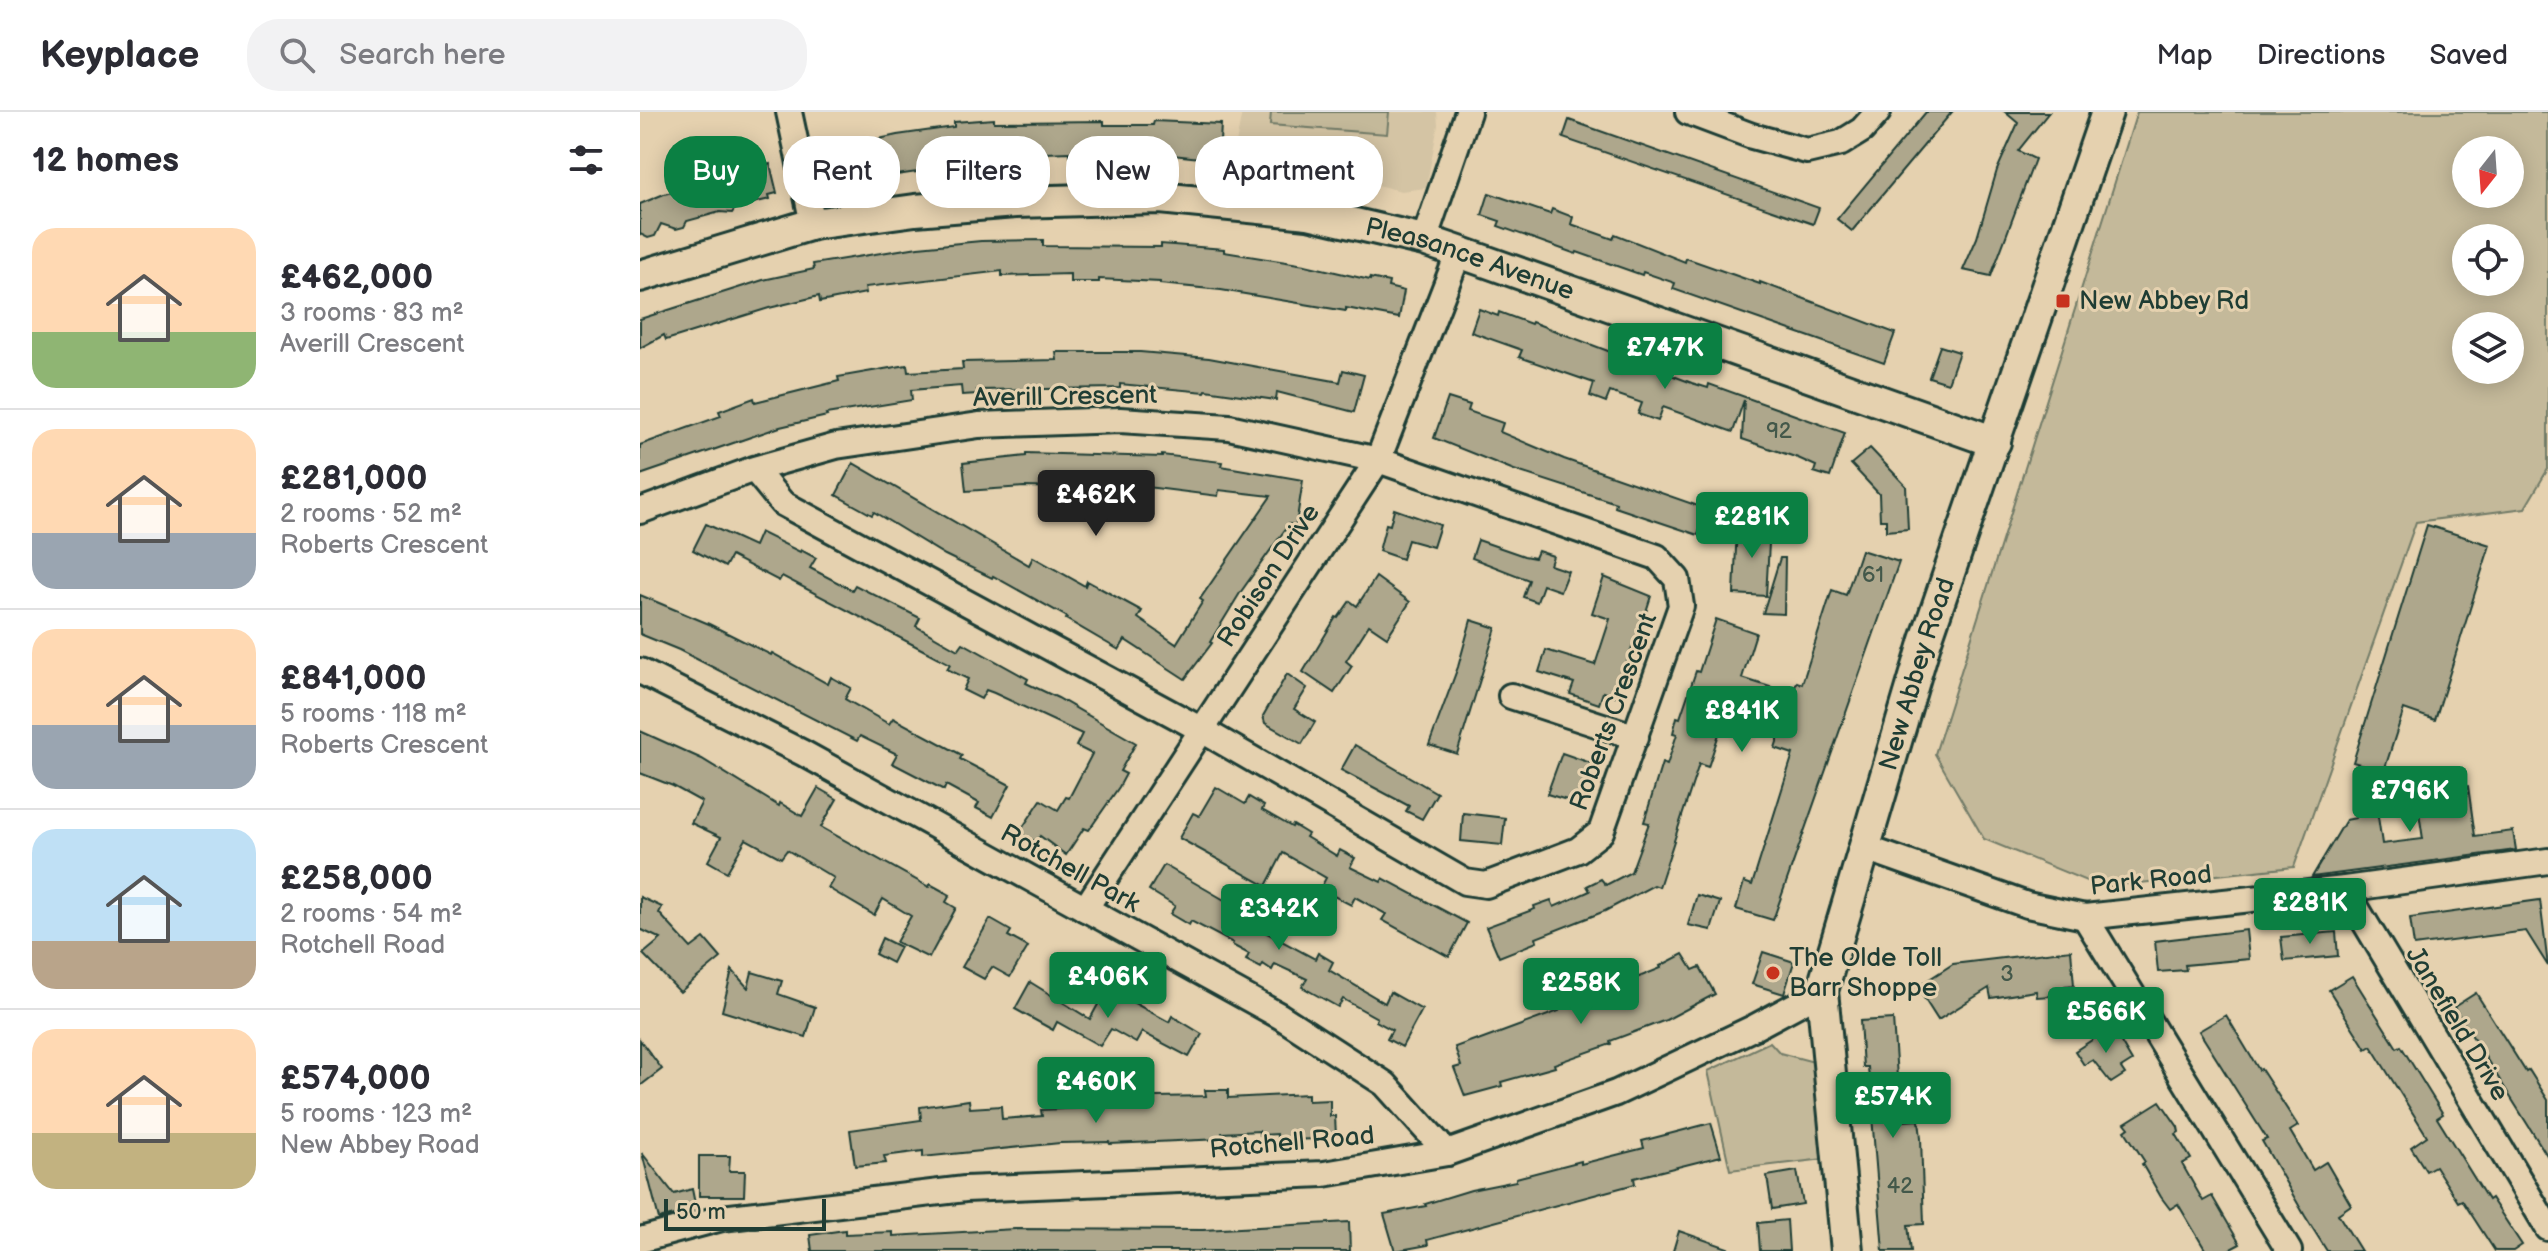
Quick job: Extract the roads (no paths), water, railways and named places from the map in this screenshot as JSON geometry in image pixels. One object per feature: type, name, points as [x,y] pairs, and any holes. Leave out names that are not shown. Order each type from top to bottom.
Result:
[{"type":"main road","name":"New Abbey Road","points":[[1847,1251],[1822,991],[1926,640],[2107,112]]},
{"type":"main road","name":"Pleasance Avenue","points":[[640,276],[813,224],[915,210],[1015,202],[1160,198],[1308,213],[1424,240],[1995,442]]},
{"type":"street","points":[[789,112],[813,224]]},
{"type":"street","points":[[1424,240],[1468,112]]},
{"type":"street","points":[[1688,112],[1748,124],[1807,151],[1841,143],[1862,130],[1878,112]]},
{"type":"street","name":"Robison Drive","points":[[1085,909],[1378,460],[1459,252]]},
{"type":"street","name":"Averill Crescent","points":[[640,511],[754,469],[836,446],[979,425],[1120,420],[1229,427],[1378,460]]},
{"type":"street","name":"Roberts Crescent","points":[[1202,730],[1465,882],[1486,885],[1578,850],[1601,832],[1681,606],[1677,579],[1657,557],[1378,460]]},
{"type":"street","points":[[754,469],[782,503],[1202,730]]},
{"type":"street","name":"Rotchell Park","points":[[640,671],[803,753],[1280,1016],[1385,1084],[1447,1153]]},
{"type":"street","points":[[1511,696],[1636,737]]},
{"type":"street","name":"Park Road","points":[[1863,847],[2027,905],[2085,917],[2345,889],[2548,861]]},
{"type":"street","name":"Janefield Drive","points":[[2345,889],[2548,1228]]},
{"type":"street","points":[[2085,917],[2289,1251]]},
{"type":"street","name":"Rotchell Road","points":[[640,1240],[722,1218],[965,1189],[1324,1174],[1447,1153],[1616,1093],[1753,1028],[1822,991]]},
{"type":"place","name":"New Abbey Rd","points":[[2063,301]]},
{"type":"place","name":"The Olde Toll Barr Shoppe","points":[[1773,973]]}]
